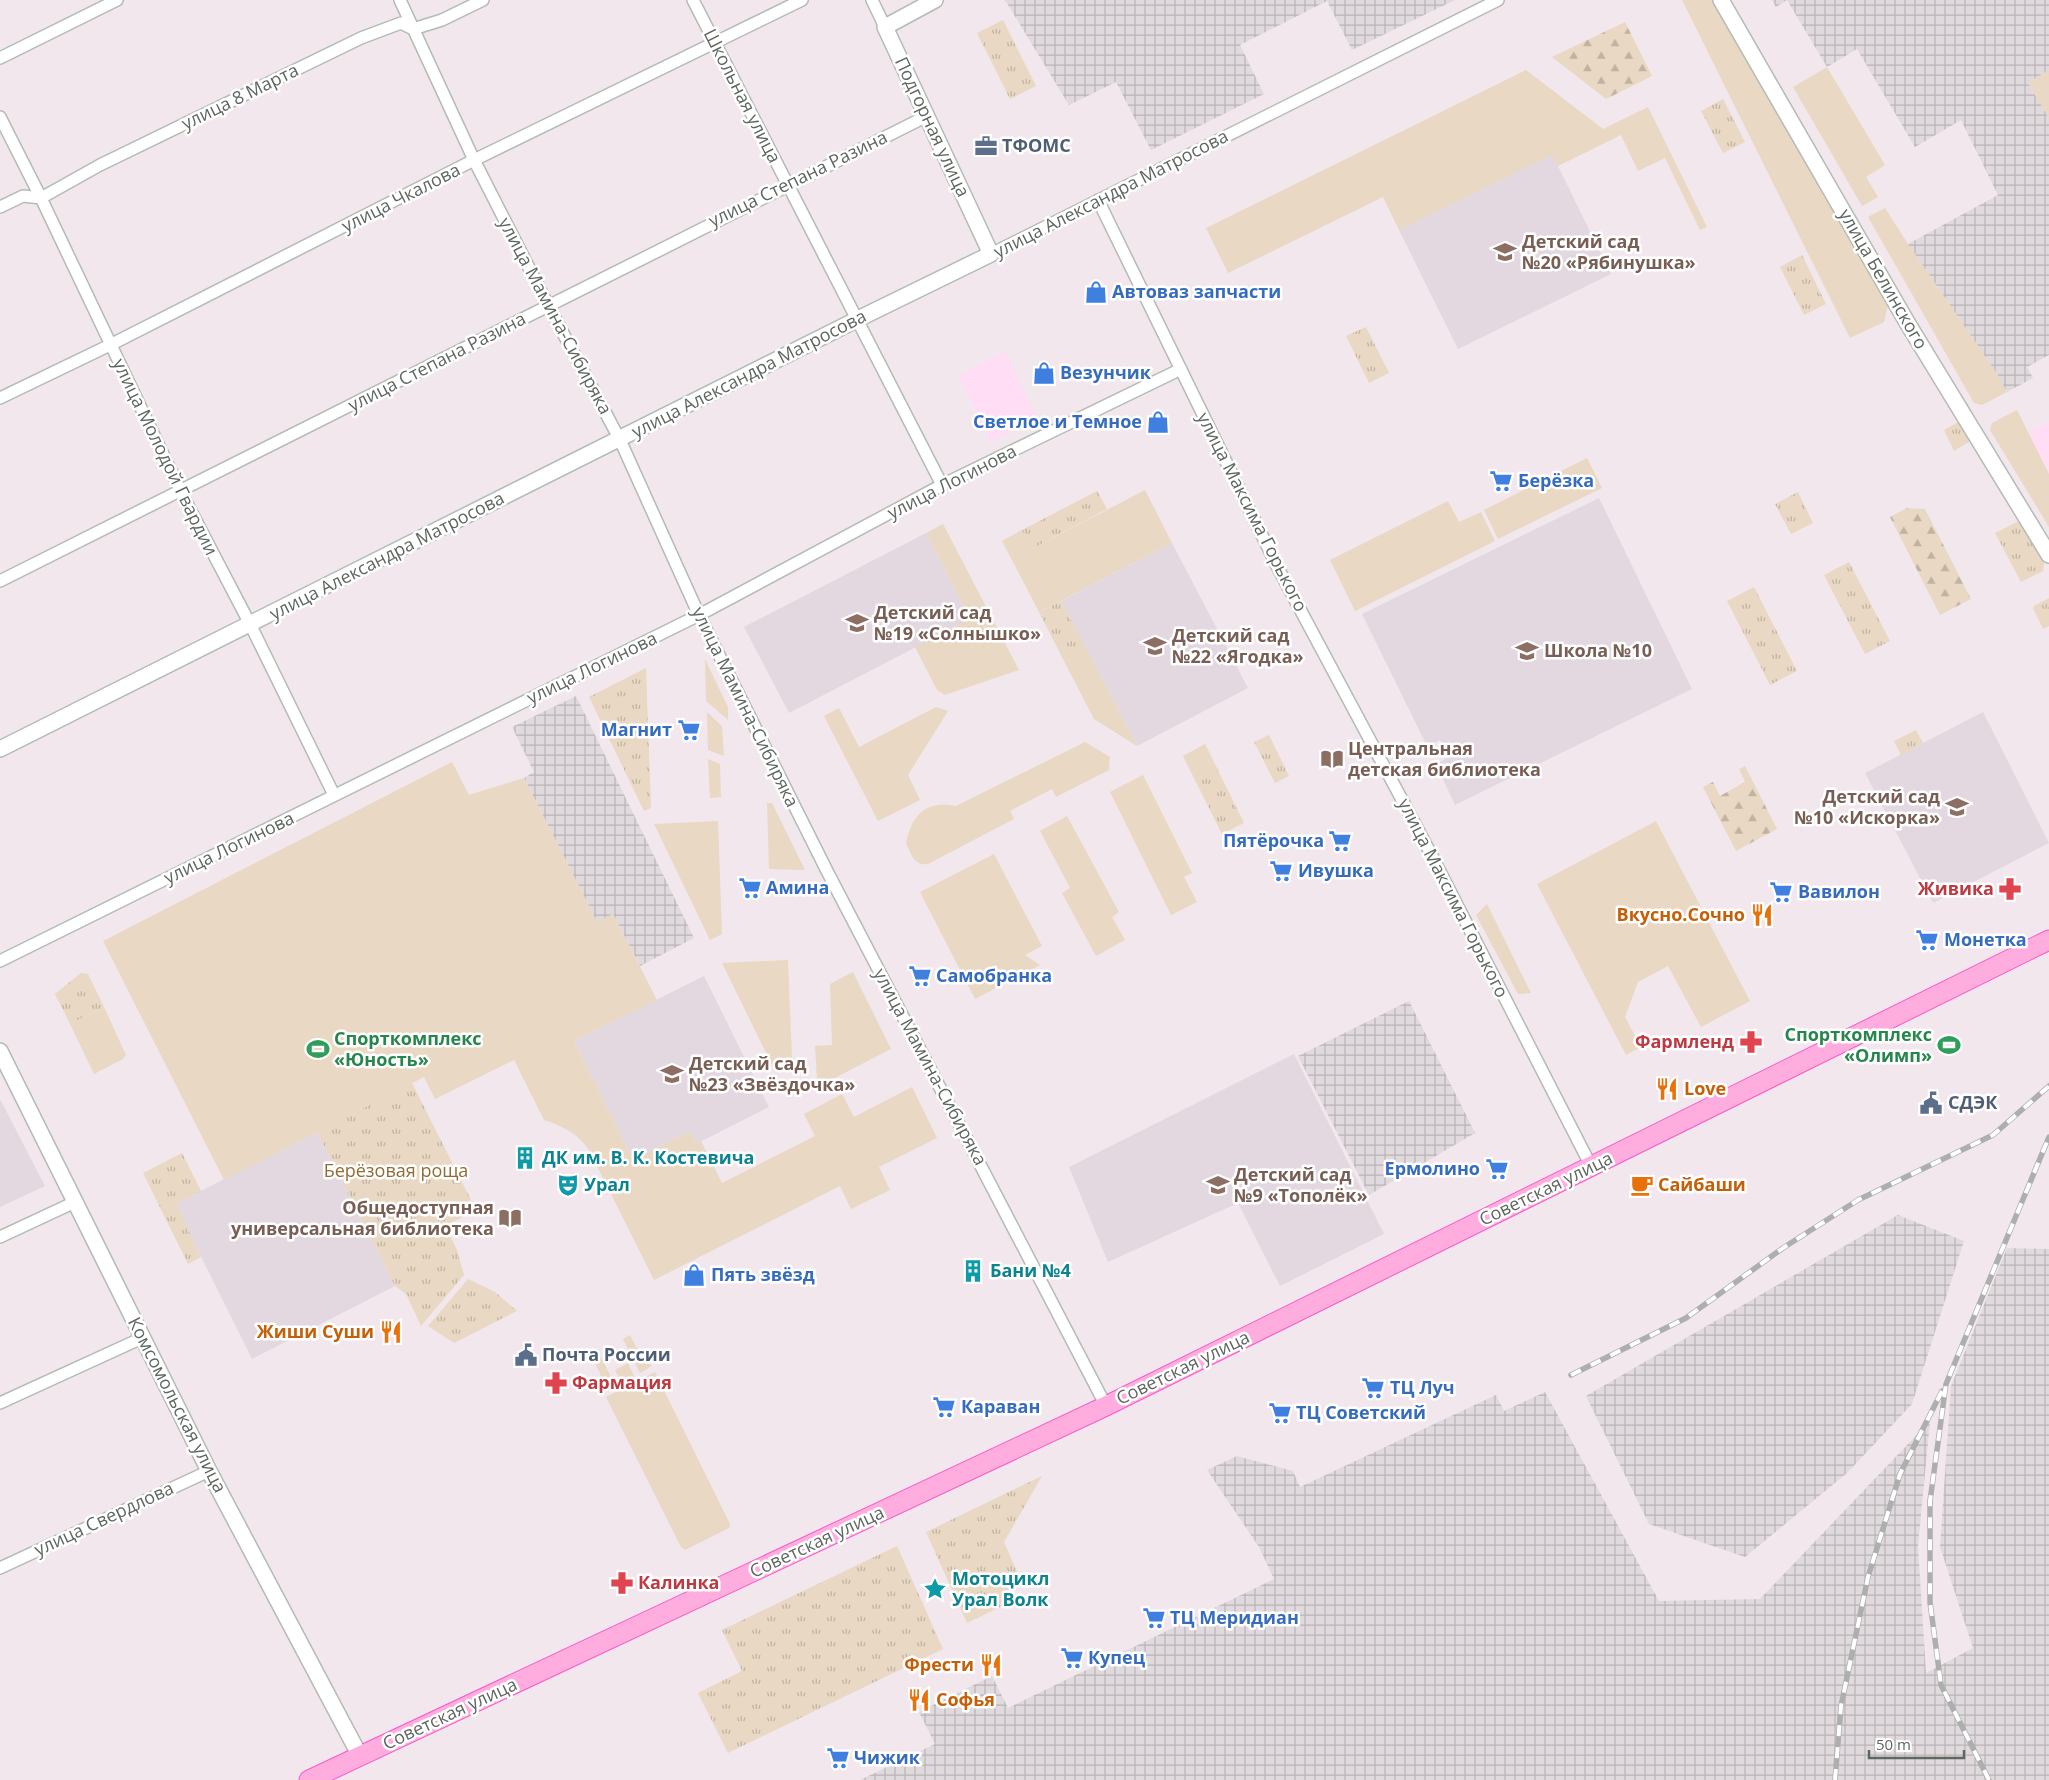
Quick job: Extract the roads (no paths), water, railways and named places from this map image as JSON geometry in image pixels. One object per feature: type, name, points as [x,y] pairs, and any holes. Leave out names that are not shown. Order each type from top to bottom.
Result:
[{"type":"main road","name":"Советская улица","points":[[309,1780],[1106,1406],[2049,940]]},
{"type":"street","points":[[0,58],[116,0]]},
{"type":"street","name":"улица Мамина-Сибиряка","points":[[400,0],[474,160],[620,440],[699,615],[823,862],[1106,1406]]},
{"type":"street","name":"улица 8 Марта","points":[[0,207],[23,196],[41,198],[100,165],[361,38],[401,23],[413,29],[442,20],[483,0]]},
{"type":"street","name":"Школьная улица","points":[[693,0],[786,185],[858,319],[942,485]]},
{"type":"street","name":"улица Чкалова","points":[[0,398],[110,345],[474,160],[802,0]]},
{"type":"street","name":"Подгорная улица","points":[[872,0],[992,254]]},
{"type":"street","points":[[885,27],[935,0]]},
{"type":"street","name":"улица Александра Матросова","points":[[0,749],[1498,0]]},
{"type":"street","name":"улица Белинского","points":[[1721,0],[1908,324],[2049,555]]},
{"type":"street","name":"улица Степана Разина","points":[[0,581],[181,492],[786,185],[927,116]]},
{"type":"street","name":"улица Молодой Гвардии","points":[[0,118],[41,198],[181,492],[250,624],[334,796]]},
{"type":"street","name":"улица Максима Горького","points":[[1098,200],[1278,568],[1431,854],[1591,1166]]},
{"type":"street","name":"улица Логинова","points":[[0,961],[699,615],[942,485],[1181,369]]},
{"type":"street","name":"Комсомольская улица","points":[[0,1052],[209,1471],[360,1756]]},
{"type":"street","points":[[0,1237],[74,1202]]},
{"type":"street","points":[[0,1403],[142,1338]]},
{"type":"street","name":"улица Свердлова","points":[[0,1568],[209,1471]]},
{"type":"railway","points":[[1571,1375],[1686,1318],[1783,1248],[1858,1200],[1993,1135],[2049,1086]]},
{"type":"railway","points":[[1989,1780],[1941,1685],[1930,1602],[1930,1501],[1946,1384],[2049,1137]]},
{"type":"railway","points":[[1835,1780],[1841,1706],[1868,1577],[1900,1474],[1942,1391]]},
{"type":"place","name":"ТФОМС","points":[[986,146]]},
{"type":"place","name":"Детский сад №20 «Рябинушка»","points":[[1505,252]]},
{"type":"place","name":"Автоваз запчасти","points":[[1096,292]]},
{"type":"place","name":"Везунчик","points":[[1044,373]]},
{"type":"place","name":"Светлое и Темное","points":[[1158,422]]},
{"type":"place","name":"Берёзка","points":[[1501,481]]},
{"type":"place","name":"Детский сад №19 «Солнышко»","points":[[857,623]]},
{"type":"place","name":"Детский сад №22 «Ягодка»","points":[[1155,646]]},
{"type":"place","name":"Школа №10","points":[[1527,651]]},
{"type":"place","name":"Магнит","points":[[689,730]]},
{"type":"place","name":"Центральная детская библиотека","points":[[1332,759]]},
{"type":"place","name":"Детский сад №10 «Искорка»","points":[[1957,807]]},
{"type":"place","name":"Пятёрочка","points":[[1340,841]]},
{"type":"place","name":"Ивушка","points":[[1281,871]]},
{"type":"place","name":"Амина","points":[[750,888]]},
{"type":"place","name":"Живика","points":[[2010,889]]},
{"type":"place","name":"Вавилон","points":[[1781,892]]},
{"type":"place","name":"Вкусно.Сочно","points":[[1762,915]]},
{"type":"place","name":"Монетка","points":[[1927,940]]},
{"type":"place","name":"Самобранка","points":[[920,976]]},
{"type":"place","name":"Фармленд","points":[[1751,1042]]},
{"type":"place","name":"Спорткомплекс «Олимп»","points":[[1949,1045]]},
{"type":"place","name":"Спорткомплекс «Юность»","points":[[318,1049]]},
{"type":"place","name":"Детский сад №23 «Звёздочка»","points":[[672,1074]]},
{"type":"place","name":"Love","points":[[1667,1089]]},
{"type":"place","name":"СДЭК","points":[[1931,1103]]},
{"type":"place","name":"ДК им. В. К. Костевича","points":[[525,1158]]},
{"type":"place","name":"Ермолино","points":[[1497,1169]]},
{"type":"place","name":"Урал","points":[[568,1185]]},
{"type":"place","name":"Детский сад №9 «Тополёк»","points":[[1218,1185]]},
{"type":"place","name":"Сайбаши","points":[[1642,1185]]},
{"type":"place","name":"Общедоступная универсальная библиотека","points":[[510,1218]]},
{"type":"place","name":"Бани №4","points":[[973,1271]]},
{"type":"place","name":"Пять звёзд","points":[[694,1275]]},
{"type":"place","name":"Жиши Суши","points":[[391,1332]]},
{"type":"place","name":"Почта России","points":[[526,1355]]},
{"type":"place","name":"Фармация","points":[[556,1383]]},
{"type":"place","name":"ТЦ Луч","points":[[1373,1388]]},
{"type":"place","name":"Караван","points":[[944,1407]]},
{"type":"place","name":"ТЦ Советский","points":[[1280,1413]]},
{"type":"place","name":"Калинка","points":[[622,1583]]},
{"type":"place","name":"Мотоцикл Урал Волк","points":[[935,1589]]},
{"type":"place","name":"ТЦ Меридиан","points":[[1154,1618]]},
{"type":"place","name":"Купец","points":[[1072,1658]]},
{"type":"place","name":"Фрести","points":[[991,1665]]},
{"type":"place","name":"Софья","points":[[919,1700]]},
{"type":"place","name":"Чижик","points":[[838,1758]]},
{"type":"park label","name":"Берёзовая роща","points":[[396,1171]]}]
